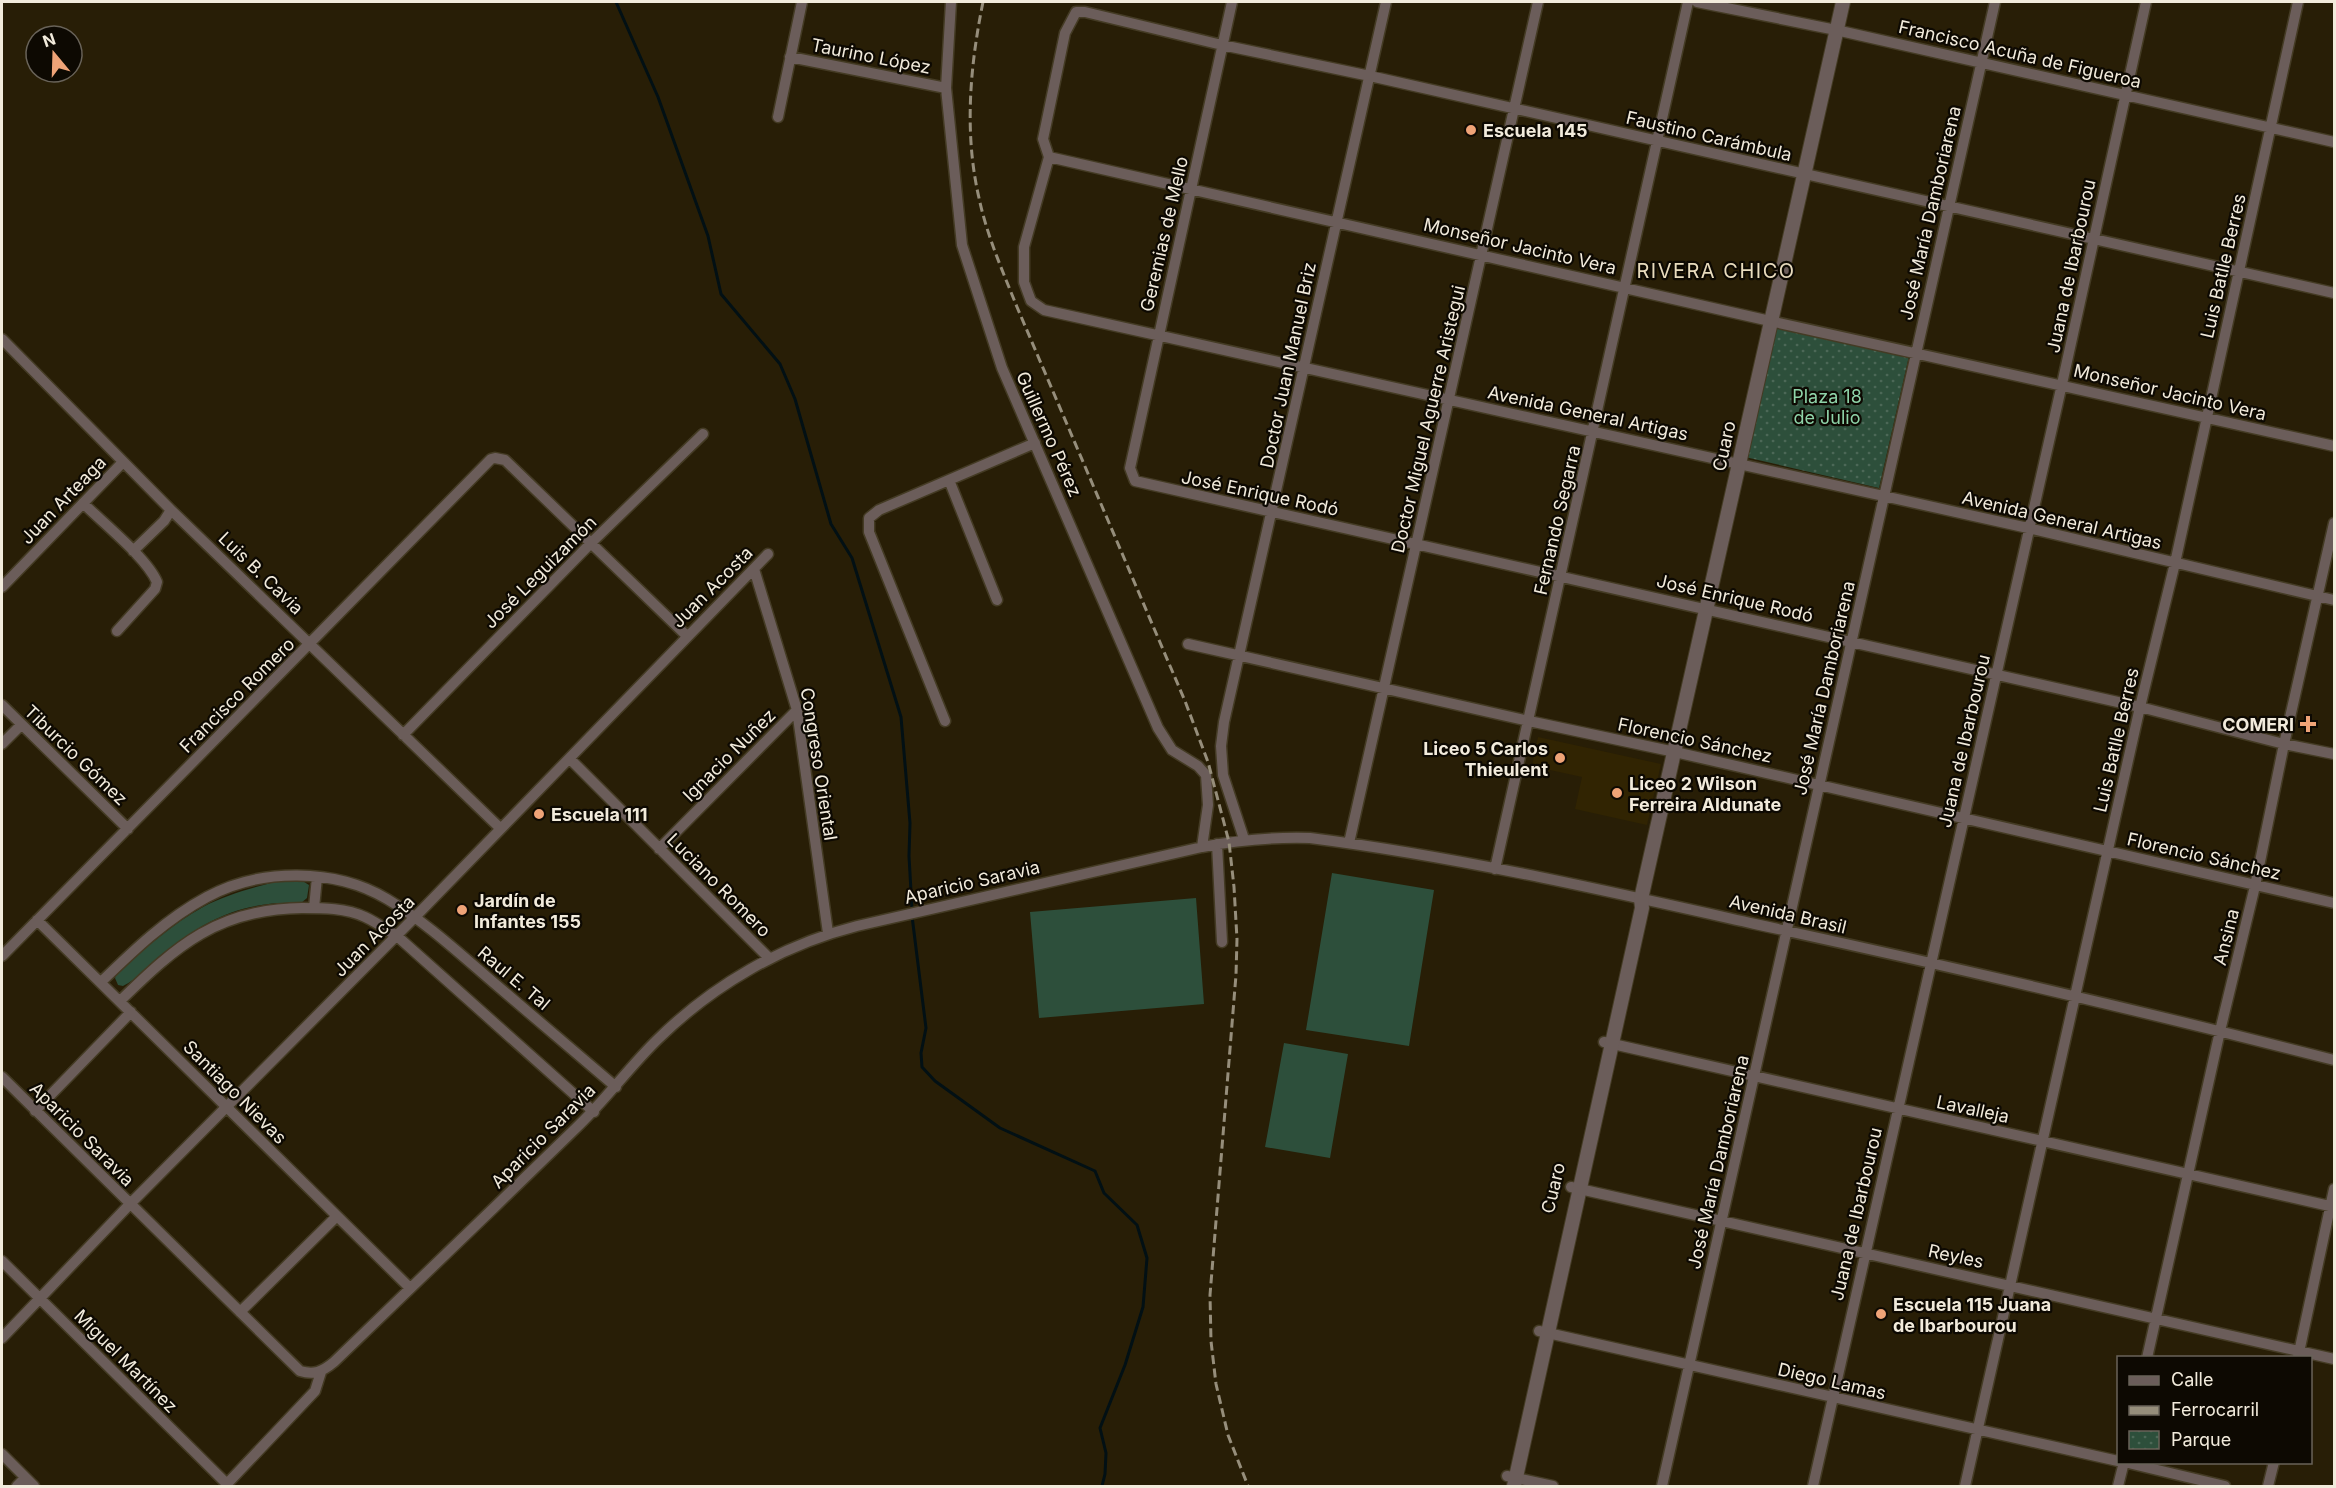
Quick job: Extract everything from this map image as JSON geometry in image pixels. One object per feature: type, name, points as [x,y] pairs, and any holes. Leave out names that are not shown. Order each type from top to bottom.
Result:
[{"type":"street","points":[[778,117],[802,2]]},
{"type":"street","name":"Guillermo Pérez","points":[[951,2],[946,88],[962,245],[1002,368],[1158,728],[1172,750],[1198,766],[1206,775],[1208,805],[1202,847]]},
{"type":"street","name":"Geremias de Mello","points":[[1131,474],[1130,468],[1158,335],[1232,2]]},
{"type":"street","name":"Doctor Juan Manuel Briz","points":[[1244,839],[1223,775],[1221,746],[1224,722],[1386,2]]},
{"type":"street","name":"Doctor Miguel Aguerre Aristegui","points":[[1349,843],[1538,2]]},
{"type":"street","name":"Fernando Segarra","points":[[1495,868],[1688,2]]},
{"type":"street","name":"Francisco Acuña de Figueroa","points":[[1698,2],[1836,30],[2334,142]]},
{"type":"street","name":"Cuaro","points":[[1510,1482],[1635,907],[1641,899],[1675,752],[1843,2]]},
{"type":"street","name":"José María Damboriarena","points":[[1662,1486],[1995,2]]},
{"type":"street","name":"Juana de Ibarbourou","points":[[1813,1486],[2146,2]]},
{"type":"street","name":"Luis Batlle Berres","points":[[1965,1486],[2140,707],[2175,563],[2298,2]]},
{"type":"street","points":[[1049,157],[1043,139],[1065,33],[1083,8]]},
{"type":"street","name":"Faustino Carámbula","points":[[1083,8],[1222,45],[1370,76],[2334,293]]},
{"type":"street","name":"Taurino López","points":[[790,57],[946,88]]},
{"type":"street","name":"Monseñor Jacinto Vera","points":[[1049,157],[1770,321],[2334,446]]},
{"type":"street","name":"Avenida General Artigas","points":[[1049,157],[1024,247],[1023,265],[1031,301],[1044,310],[2028,528],[2334,600]]},
{"type":"street","name":"Luis B. Cavia","points":[[2,339],[171,510],[500,828]]},
{"type":"street","name":"José Leguizamón","points":[[403,735],[591,543],[703,434]]},
{"type":"street","points":[[945,721],[868,532],[869,519],[879,510],[1035,443]]},
{"type":"street","name":"Francisco Romero","points":[[2,956],[311,644],[486,463],[495,458],[505,460],[591,543]]},
{"type":"street","name":"Juan Arteaga","points":[[2,587],[123,462]]},
{"type":"street","name":"José Enrique Rodó","points":[[1131,474],[1136,481],[1142,484],[1851,641],[2334,754]]},
{"type":"street","points":[[950,480],[997,600]]},
{"type":"street","points":[[83,503],[133,551],[154,574],[157,582],[154,589],[117,631]]},
{"type":"street","points":[[133,551],[164,521],[171,510]]},
{"type":"street","name":"Ansina","points":[[2147,1356],[2255,886],[2284,744],[2334,523]]},
{"type":"street","points":[[591,543],[687,636]]},
{"type":"street","name":"Juan Acosta","points":[[2,1338],[130,1204],[416,917],[768,554]]},
{"type":"street","name":"Congreso Oriental","points":[[754,568],[797,710],[828,933]]},
{"type":"street","name":"Florencio Sánchez","points":[[1188,644],[1819,784],[2334,903]]},
{"type":"street","name":"Tiburcio Gómez","points":[[2,705],[128,829]]},
{"type":"street","name":"Ignacio Nuñez","points":[[659,849],[797,710]]},
{"type":"street","points":[[2,744],[21,725]]},
{"type":"street","name":"Luciano Romero","points":[[570,759],[769,958]]},
{"type":"street","name":"Avenida Brasil","points":[[1229,842],[1244,839],[1310,838],[1495,868],[2076,996],[2334,1060]]},
{"type":"street","name":"Aparicio Saravia","points":[[2,1077],[300,1371],[314,1373],[333,1362],[594,1112],[645,1052],[679,1020],[724,986],[769,958],[828,933],[1229,842]]},
{"type":"street","points":[[1217,844],[1222,942]]},
{"type":"street","name":"Raul E. Tal","points":[[101,982],[162,926],[209,896],[237,884],[266,878],[291,875],[317,878],[364,889],[385,898],[416,917],[616,1087]]},
{"type":"street","points":[[314,908],[317,878]]},
{"type":"street","points":[[120,1001],[158,964],[200,934],[227,920],[258,910],[334,909],[366,917],[397,936],[594,1112]]},
{"type":"street","name":"Santiago Nievas","points":[[36,920],[410,1288]]},
{"type":"street","points":[[35,1111],[131,1012]]},
{"type":"street","name":"Lavalleja","points":[[1607,1042],[2333,1207]]},
{"type":"street","name":"Reyles","points":[[1575,1188],[2156,1318],[2299,1354],[2334,1359]]},
{"type":"street","points":[[2299,1354],[2333,1207],[2334,1189]]},
{"type":"street","points":[[240,1312],[337,1216]]},
{"type":"street","name":"Miguel Martínez","points":[[2,1261],[226,1485]]},
{"type":"street","name":"Diego Lamas","points":[[1543,1332],[2117,1461]]},
{"type":"street","points":[[226,1485],[315,1391],[321,1371]]},
{"type":"street","points":[[2,1454],[34,1486]]},
{"type":"street","points":[[2118,1486],[2124,1464]]},
{"type":"street","points":[[2132,1464],[2224,1486]]},
{"type":"street","points":[[2268,1486],[2274,1464]]},
{"type":"street","points":[[17,1486],[25,1478]]},
{"type":"street","points":[[1510,1482],[1553,1486]]},
{"type":"shaded area","name":"Liceo 2 Wilson Ferreira Aldunate","points":[[1538,737],[1661,764],[1647,825],[1575,809],[1582,777],[1532,766]]},
{"type":"green space","name":"Plaza 18 de Julio","points":[[1776,326],[1909,356],[1879,488],[1745,457]]},
{"type":"green space","points":[[1332,873],[1434,890],[1409,1046],[1306,1030]]},
{"type":"green space","points":[[282,880],[301,880],[309,885],[307,898],[301,903],[261,905],[227,914],[179,941],[128,983],[123,986],[118,985],[115,978],[118,971],[180,921],[212,902]]},
{"type":"green space","points":[[1196,898],[1204,1004],[1039,1018],[1030,912]]},
{"type":"green space","points":[[1284,1043],[1348,1054],[1330,1158],[1265,1147]]},
{"type":"waterway","points":[[616,2],[658,97],[708,236],[721,294],[780,364],[795,399],[831,524],[852,558],[901,717],[910,823],[912,909]]},
{"type":"waterway","points":[[912,916],[926,1028],[921,1053],[922,1067],[935,1081],[1000,1128],[1095,1171],[1104,1193],[1137,1225],[1147,1258],[1143,1307],[1125,1365],[1100,1428],[1106,1453],[1102,1486]]},
{"type":"railway","points":[[983,2],[972,75],[970,124],[974,174],[986,226],[1017,307],[1185,701],[1208,762],[1229,842],[1237,939],[1236,975],[1210,1295],[1211,1341],[1216,1384],[1228,1435],[1248,1486]]},
{"type":"place","name":"Escuela 145","points":[[1471,130]]},
{"type":"place","name":"COMERI","points":[[2308,724]]},
{"type":"place","name":"Liceo 5 Carlos Thieulent","points":[[1560,758]]},
{"type":"place","name":"Liceo 2 Wilson Ferreira Aldunate","points":[[1617,793]]},
{"type":"place","name":"Escuela 111","points":[[539,814]]},
{"type":"place","name":"Jardín de Infantes 155","points":[[462,910]]},
{"type":"place","name":"Escuela 115 Juana de Ibarbourou","points":[[1881,1314]]},
{"type":"district","name":"RIVERA CHICO","points":[[1716,271]]}]
